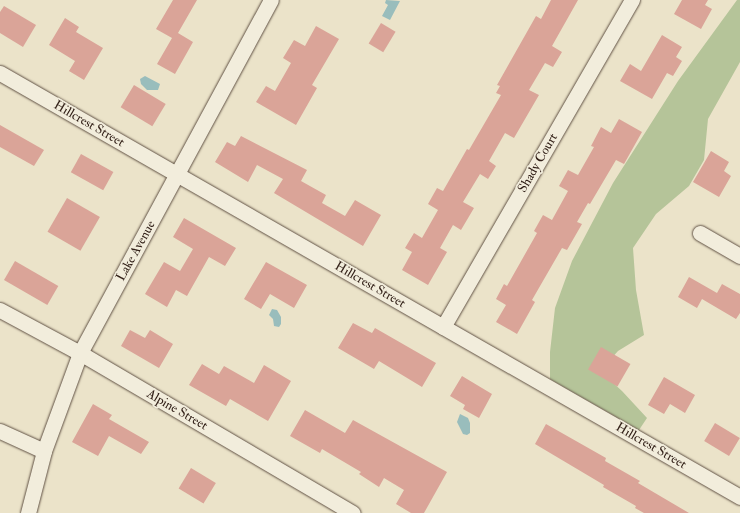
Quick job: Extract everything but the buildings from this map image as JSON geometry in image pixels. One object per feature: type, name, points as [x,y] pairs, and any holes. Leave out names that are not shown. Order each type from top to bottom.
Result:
[{"type":"street","name":"Lake Avenue","points":[[28,513],[44,451],[80,353],[271,0]]},
{"type":"street","name":"Shady Court","points":[[443,326],[632,0]]},
{"type":"street","name":"Hillcrest Street","points":[[0,73],[740,497]]},
{"type":"street","points":[[700,233],[740,256]]},
{"type":"street","name":"Alpine Street","points":[[0,310],[80,353],[353,513]]},
{"type":"street","points":[[0,431],[44,451]]},
{"type":"green space","points":[[737,0],[740,0],[740,62],[708,119],[704,160],[689,186],[656,214],[633,248],[636,290],[644,335],[618,351],[600,371],[622,391],[647,418],[639,430],[550,379],[550,352],[555,308],[572,261],[613,183],[678,81]]},
{"type":"water","points":[[386,0],[400,1],[390,20],[382,16],[388,5],[385,3]]},
{"type":"water","points":[[145,76],[160,84],[158,90],[147,90],[141,84],[140,79]]},
{"type":"water","points":[[272,309],[277,310],[281,317],[281,324],[279,327],[274,326],[273,319],[269,315]]},
{"type":"water","points":[[460,414],[468,418],[470,423],[470,433],[467,435],[463,434],[457,422]]}]
